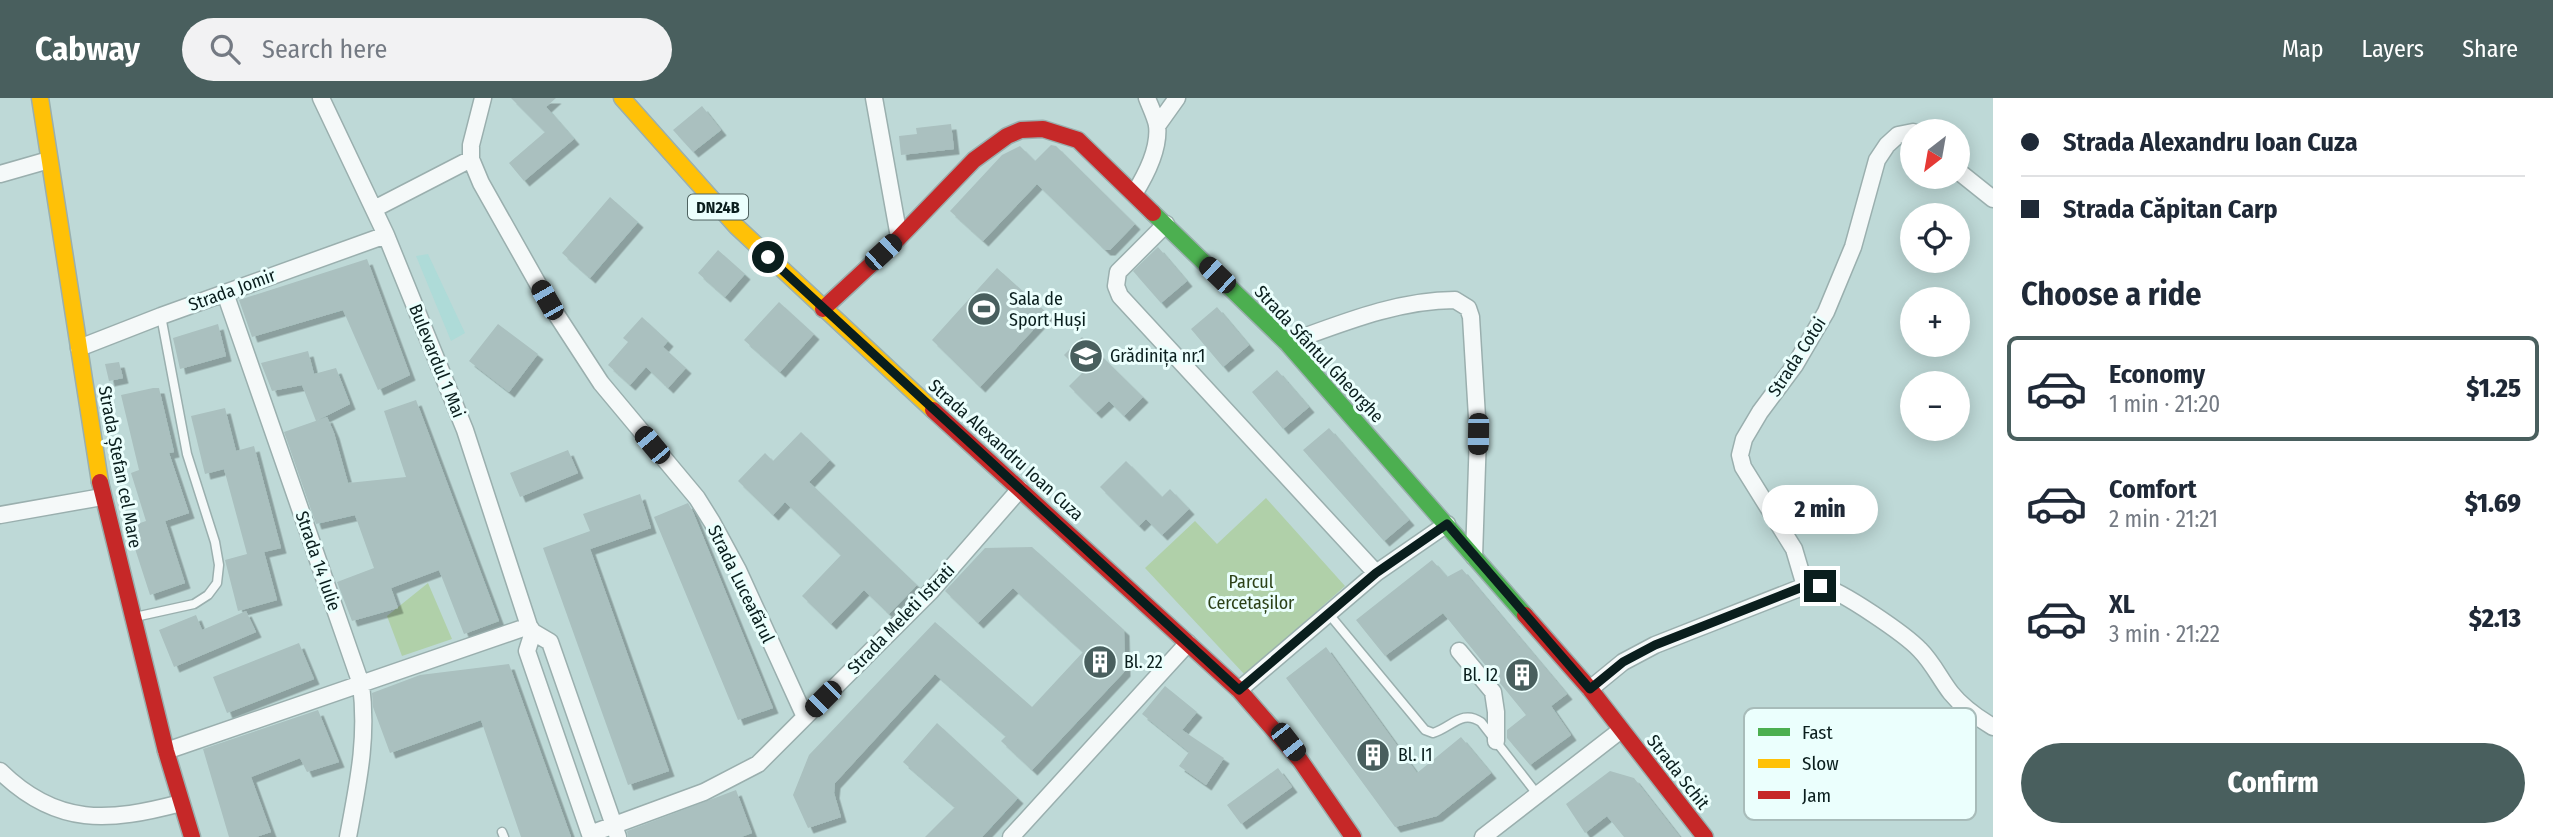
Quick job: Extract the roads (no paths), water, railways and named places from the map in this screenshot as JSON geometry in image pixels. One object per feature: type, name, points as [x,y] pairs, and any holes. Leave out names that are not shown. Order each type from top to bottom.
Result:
[{"type":"main road","name":"Strada Ștefan cel Mare","points":[[40,98],[102,497],[166,751],[192,837]]},
{"type":"main road","name":"Strada Alexandru Ioan Cuza","points":[[622,98],[736,226],[822,309],[1239,690],[1308,768],[1353,837]]},
{"type":"main road","name":"Strada Sfântul Gheorghe","points":[[822,309],[993,144],[1021,130],[1048,129],[1078,140],[1287,343],[1590,689],[1621,730]]},
{"type":"main road","name":"Strada Schit","points":[[1621,730],[1705,837]]},
{"type":"street","name":"Bulevardul 1 Mai","points":[[321,98],[386,235],[465,430],[531,629],[527,651],[591,835]]},
{"type":"street","points":[[374,209],[471,159],[471,145],[483,98]]},
{"type":"street","points":[[1135,194],[1147,174],[1154,151],[1157,126],[1147,98]]},
{"type":"street","points":[[1157,126],[1177,98]]},
{"type":"street","points":[[877,100],[899,237]]},
{"type":"street","name":"Strada Cotoi","points":[[1805,586],[1794,549],[1743,467],[1740,455],[1744,439],[1760,412],[1795,365],[1826,312],[1853,247],[1877,160],[1887,145],[1900,135]]},
{"type":"street","name":"Strada Luceafărul","points":[[471,159],[547,300],[601,383],[697,498],[712,522],[738,570],[806,717]]},
{"type":"street","points":[[0,174],[49,160]]},
{"type":"street","points":[[1970,181],[1993,199]]},
{"type":"street","points":[[1166,225],[1118,272],[1115,286],[1120,296],[1376,573]]},
{"type":"street","name":"Strada Jomir","points":[[79,348],[386,235]]},
{"type":"street","name":"Strada 14 Iulie","points":[[225,293],[361,684],[365,727],[363,755],[348,837]]},
{"type":"street","points":[[1287,343],[1361,316],[1447,300],[1462,302],[1468,308],[1471,317],[1477,424],[1474,557]]},
{"type":"street","name":"Strada Meleti Istrati","points":[[591,835],[616,832],[705,792],[758,764],[931,591],[1020,489]]},
{"type":"street","points":[[0,516],[102,497]]},
{"type":"street","points":[[1239,690],[1376,573],[1447,524]]},
{"type":"street","points":[[1590,689],[1623,662],[1655,645],[1805,586],[1820,586],[1833,590],[1918,647],[1933,664],[1951,693],[1966,708]]},
{"type":"street","points":[[166,751],[531,629]]},
{"type":"street","name":"Bulevardul 1 Mai","points":[[531,629],[550,642],[616,832]]},
{"type":"street","points":[[1011,837],[1188,643]]},
{"type":"street","points":[[1459,651],[1493,692],[1496,741]]},
{"type":"street","points":[[1976,717],[1993,727]]},
{"type":"street","points":[[1483,837],[1621,730]]},
{"type":"street","points":[[0,771],[31,797],[50,807],[80,816],[138,815],[181,803]]},
{"type":"lane","points":[[133,618],[194,604],[208,595],[218,583],[215,542],[187,454],[161,316]]},
{"type":"lane","points":[[1328,613],[1425,730],[1433,733],[1461,717],[1473,716],[1481,722],[1537,794]]},
{"type":"place","name":"Sala de Sport Huși","points":[[984,309]]},
{"type":"place","name":"Grădinița nr.1","points":[[1086,356]]},
{"type":"place","name":"Bl. 22","points":[[1100,662]]},
{"type":"place","name":"Bl. I2","points":[[1522,675]]},
{"type":"place","name":"Bl. I1","points":[[1373,755]]},
{"type":"park label","name":"Parcul Cercetașilor","points":[[1251,592]]}]
